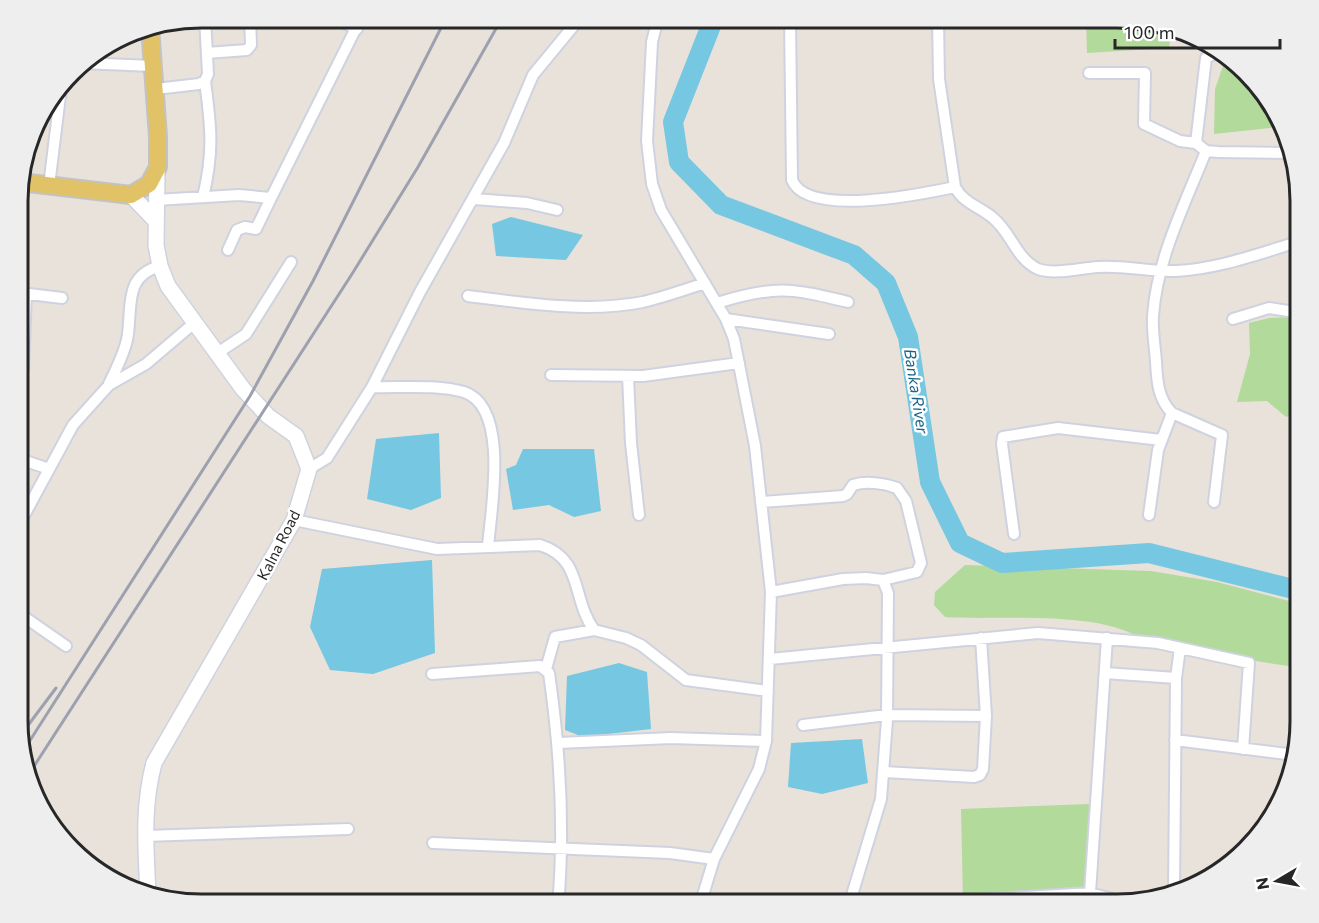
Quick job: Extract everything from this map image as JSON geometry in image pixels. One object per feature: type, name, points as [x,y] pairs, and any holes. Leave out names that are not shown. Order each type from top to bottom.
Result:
[{"type":"main road","points":[[30,183],[131,195],[149,183],[157,173],[159,137],[151,36]]},
{"type":"street","points":[[203,197],[210,167],[212,141],[205,81],[208,74],[206,28]]},
{"type":"street","points":[[207,53],[247,50],[251,45],[250,28]]},
{"type":"street","points":[[157,173],[155,220],[160,266],[168,286],[216,354],[268,416],[296,436],[309,469],[327,458],[372,387],[420,292],[475,199],[504,143],[532,75],[571,28]]},
{"type":"street","points":[[655,28],[652,42],[646,141],[651,175],[661,210],[717,303],[734,339],[755,446],[771,592],[766,741],[759,769],[714,859],[703,894]]},
{"type":"street","points":[[228,250],[237,230],[245,227],[256,229],[357,29]]},
{"type":"street","points":[[790,29],[792,180],[797,189],[818,199],[843,201],[914,195],[954,187]]},
{"type":"street","points":[[938,29],[939,79],[954,187],[960,197],[971,206],[991,216],[1000,225],[1014,247],[1038,269],[1100,266],[1161,271],[1196,269],[1290,244]]},
{"type":"street","points":[[1196,143],[1206,58],[1210,56]]},
{"type":"street","points":[[97,64],[153,66]]},
{"type":"street","points":[[1089,73],[1145,73],[1144,124],[1180,141],[1196,143],[1206,151],[1283,153]]},
{"type":"street","points":[[156,89],[199,84],[205,81]]},
{"type":"street","points":[[49,186],[59,104]]},
{"type":"street","points":[[1206,151],[1182,206],[1161,271],[1153,315],[1155,355],[1161,399],[1172,413],[1222,435],[1214,502]]},
{"type":"street","points":[[131,195],[155,220]]},
{"type":"street","points":[[156,200],[239,195],[271,198]]},
{"type":"street","points":[[475,199],[527,203],[557,210]]},
{"type":"street","points":[[216,354],[246,334],[291,262]]},
{"type":"street","points":[[109,385],[127,339],[133,287],[146,269],[160,266]]},
{"type":"street","points":[[468,296],[530,303],[613,304],[667,296],[705,282]]},
{"type":"street","points":[[717,303],[767,290],[785,289],[848,302]]},
{"type":"street","points":[[29,294],[62,298]]},
{"type":"street","points":[[1233,319],[1269,308],[1290,311]]},
{"type":"street","points":[[726,319],[829,334]]},
{"type":"street","points":[[29,506],[73,425],[109,385],[146,364],[193,324]]},
{"type":"street","points":[[551,375],[628,376],[739,363]]},
{"type":"street","points":[[628,376],[631,443],[639,515]]},
{"type":"street","points":[[372,387],[450,389],[475,398],[487,416],[494,444],[488,546]]},
{"type":"street","points":[[1149,514],[1161,440],[1172,413]]},
{"type":"street","points":[[1014,534],[1003,437],[1058,428],[1161,440]]},
{"type":"street","points":[[29,462],[49,469]]},
{"type":"street","name":"Kalna Road","points":[[148,886],[144,811],[154,763],[294,520],[309,469]]},
{"type":"street","points":[[762,502],[843,496],[858,483],[897,488],[906,501],[921,563],[917,572],[883,580],[843,579],[771,592]]},
{"type":"street","points":[[294,520],[437,549],[540,545],[555,549],[569,565],[594,630]]},
{"type":"street","points":[[852,894],[875,826],[884,772],[889,647],[888,593],[883,580]]},
{"type":"street","points":[[29,620],[66,646]]},
{"type":"street","points":[[546,669],[555,637],[594,630],[626,638],[641,645],[686,680],[768,691]]},
{"type":"street","points":[[770,659],[1038,633],[1158,643],[1249,663],[1243,749]]},
{"type":"street","points":[[884,772],[974,777],[980,775],[983,769],[986,716],[981,638]]},
{"type":"street","points":[[1090,893],[1107,638]]},
{"type":"street","points":[[1174,885],[1176,678],[1180,648]]},
{"type":"street","points":[[432,674],[540,666],[549,673],[559,743],[561,847],[559,894]]},
{"type":"street","points":[[1105,673],[1176,678]]},
{"type":"street","points":[[803,725],[887,715],[986,716]]},
{"type":"street","points":[[559,743],[671,738],[766,741]]},
{"type":"street","points":[[1175,740],[1287,754]]},
{"type":"street","points":[[145,836],[348,829]]},
{"type":"street","points":[[434,843],[670,852],[714,859]]},
{"type":"street","points":[[1086,894],[1094,894]]},
{"type":"green space","points":[[1086,29],[1129,29],[1171,37],[1169,48],[1087,53]]},
{"type":"green space","points":[[1223,66],[1226,66],[1248,88],[1273,128],[1214,134],[1215,89]]},
{"type":"green space","points":[[1290,317],[1290,415],[1286,417],[1267,401],[1237,402],[1250,354],[1249,323],[1269,318]]},
{"type":"green space","points":[[965,565],[1151,571],[1217,582],[1290,601],[1290,666],[1148,644],[1130,633],[1107,625],[1080,621],[1051,618],[945,617],[934,605],[935,592]]},
{"type":"green space","points":[[1090,804],[1090,893],[963,894],[961,809]]},
{"type":"water","points":[[511,217],[583,235],[566,260],[496,256],[492,224]]},
{"type":"water","points":[[439,433],[441,498],[411,510],[367,499],[376,439]]},
{"type":"water","points":[[523,449],[594,449],[601,511],[574,517],[549,505],[513,510],[506,469],[516,465]]},
{"type":"water","points":[[432,560],[435,653],[373,674],[330,670],[310,627],[322,569]]},
{"type":"water","points":[[619,663],[647,672],[651,729],[583,737],[565,730],[567,676]]},
{"type":"water","points":[[862,739],[868,783],[822,794],[788,787],[791,743]]},
{"type":"waterway","name":"Banka River","points":[[710,29],[673,122],[679,162],[721,205],[854,255],[886,283],[908,337],[930,482],[960,543],[1002,563],[1149,553],[1290,588]]},
{"type":"railway","points":[[30,740],[250,396],[313,281],[441,28]]},
{"type":"railway","points":[[34,766],[352,274],[418,167],[496,28]]},
{"type":"railway","points":[[29,724],[56,688]]}]
